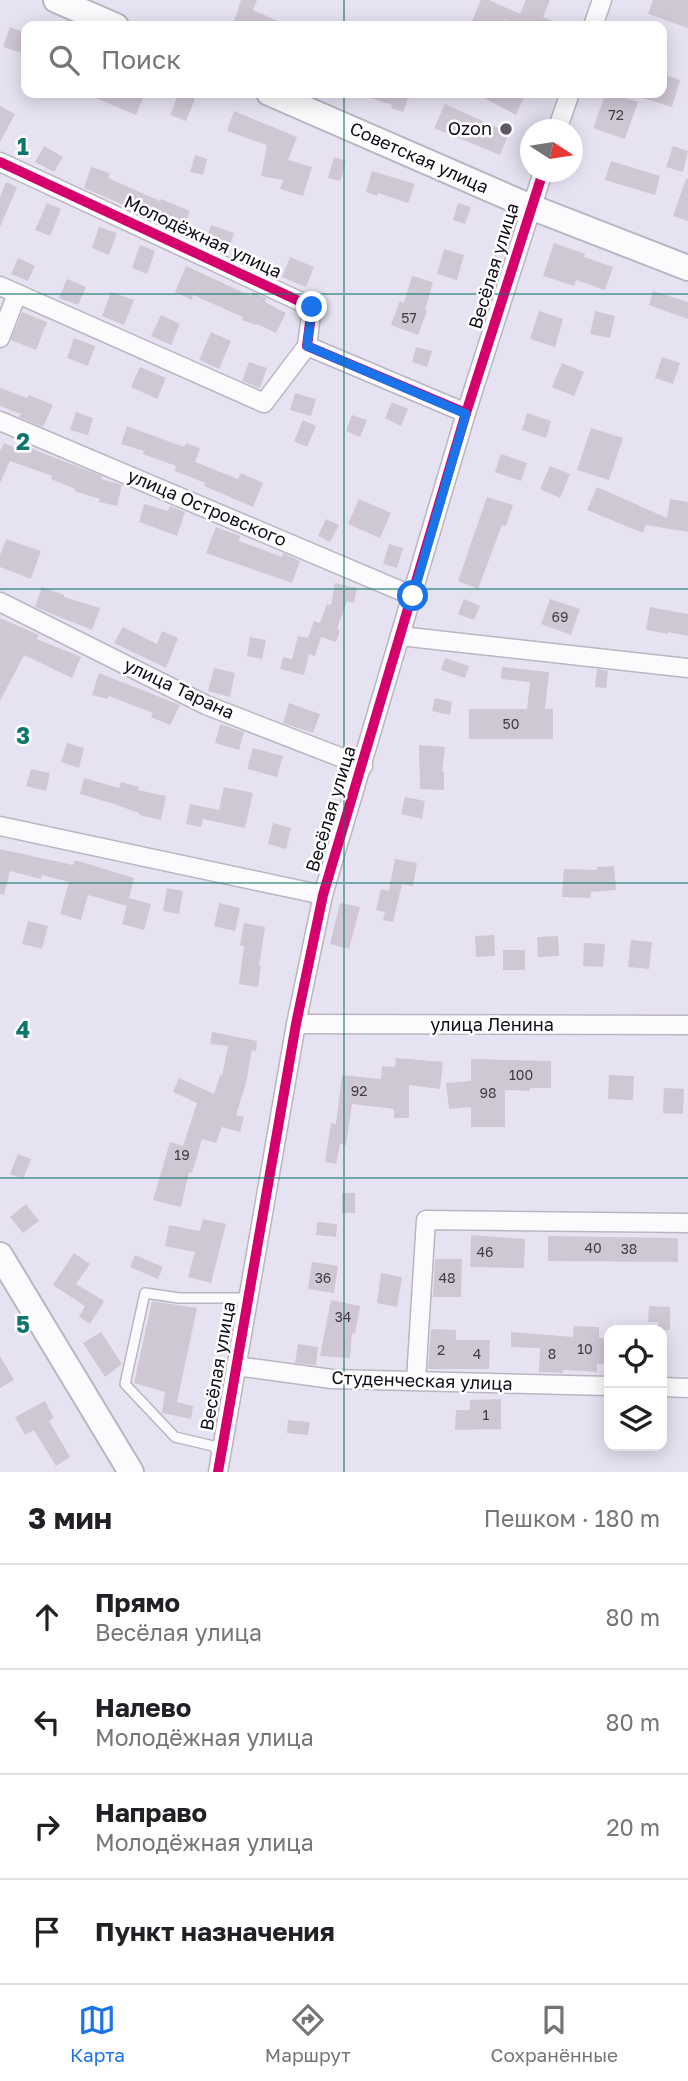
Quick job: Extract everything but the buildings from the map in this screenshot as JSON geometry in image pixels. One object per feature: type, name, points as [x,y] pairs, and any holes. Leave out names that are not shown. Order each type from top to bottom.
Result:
[{"type":"main road","points":[[56,0],[104,21]]},
{"type":"main road","name":"Советская улица","points":[[280,98],[531,207],[688,268]]},
{"type":"main road","points":[[0,1255],[131,1472]]},
{"type":"street","points":[[595,21],[602,0]]},
{"type":"street","points":[[562,119],[568,98]]},
{"type":"street","name":"Молодёжная улица","points":[[0,162],[312,307],[307,346]]},
{"type":"street","name":"Весёлая улица","points":[[219,1465],[296,1024],[323,895],[466,414],[540,182]]},
{"type":"street","points":[[0,338],[8,290],[264,403],[307,346],[466,414]]},
{"type":"street","name":"улица Островского","points":[[0,421],[413,596]]},
{"type":"street","name":"улица Тарана","points":[[0,602],[206,705],[363,766]]},
{"type":"street","points":[[400,636],[688,668]]},
{"type":"street","points":[[0,826],[323,895]]},
{"type":"street","name":"улица Ленина","points":[[296,1024],[688,1025]]},
{"type":"street","points":[[416,1380],[426,1220],[688,1223]]},
{"type":"street","name":"Студенческая улица","points":[[236,1366],[332,1379],[604,1386]]},
{"type":"street","points":[[667,1387],[688,1388]]},
{"type":"lane","points":[[219,1465],[213,1446],[175,1437],[125,1384],[145,1293],[179,1298],[247,1298]]},
{"type":"cycle path","points":[[0,162],[312,307],[307,346],[466,413]]},
{"type":"cycle path","points":[[218,1472],[296,1024],[323,895],[466,413],[540,182]]},
{"type":"place","name":"Ozon","points":[[506,129]]},
{"type":"route","points":[[312,307],[307,346],[466,414],[413,596]]}]
